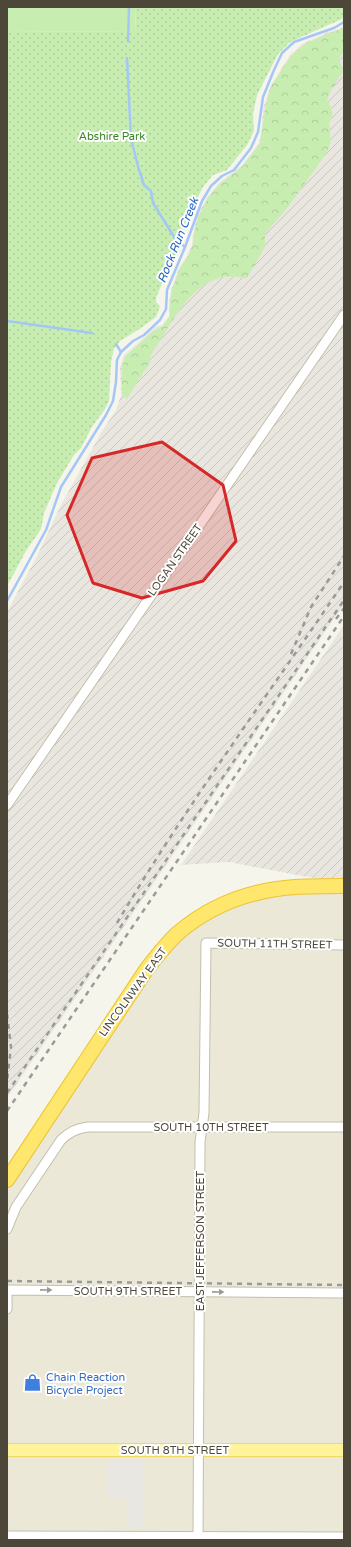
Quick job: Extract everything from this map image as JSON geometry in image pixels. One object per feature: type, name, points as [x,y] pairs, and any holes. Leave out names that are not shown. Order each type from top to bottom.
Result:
[{"type":"highway","name":"LINCOLNWAY EAST","points":[[7,1180],[146,970],[162,949],[177,934],[216,908],[245,896],[265,891],[296,887],[344,886]]},
{"type":"main road","name":"SOUTH 8TH STREET","points":[[7,1450],[344,1450]]},
{"type":"street","name":"LOGAN STREET","points":[[7,805],[344,315]]},
{"type":"street","name":"SOUTH 11TH STREET","points":[[206,943],[344,945]]},
{"type":"street","name":"EAST JEFFERSON STREET","points":[[198,1538],[200,1142],[204,1113],[206,943]]},
{"type":"street","name":"SOUTH 10TH STREET","points":[[7,1228],[16,1207],[61,1140],[67,1134],[78,1129],[94,1127],[344,1127]]},
{"type":"street","name":"SOUTH 9TH STREET","points":[[7,1290],[344,1293]]},
{"type":"street","points":[[7,1290],[7,1309]]},
{"type":"street","points":[[7,1536],[198,1538],[344,1537]]},
{"type":"highlighted area","points":[[162,442],[223,485],[236,541],[203,581],[142,598],[93,583],[67,515],[92,458]]},
{"type":"shaded area","points":[[344,27],[344,604],[7,1098],[7,612],[37,556],[62,503],[102,431],[116,410],[121,395],[120,367],[124,356],[152,330],[157,326],[162,325],[169,316],[171,290],[179,268],[192,245],[197,217],[207,197],[219,183],[242,165],[259,143],[262,128],[263,109],[270,87],[290,55],[302,44]]},
{"type":"shaded area","points":[[344,625],[344,878],[318,879],[229,862],[181,865]]},
{"type":"shaded area","points":[[260,893],[344,893],[344,1540],[7,1540],[7,1182],[178,935]]},
{"type":"shaded area","points":[[107,1459],[143,1459],[143,1528],[128,1528],[128,1497],[107,1497]]},
{"type":"green space","points":[[7,7],[136,7],[135,32],[7,31]]},
{"type":"green space","name":"Abshire Park","points":[[136,7],[344,7],[344,18],[290,42],[278,54],[257,95],[253,114],[254,131],[247,145],[227,170],[213,175],[203,187],[186,221],[184,235],[178,252],[167,271],[156,298],[156,302],[160,306],[156,317],[120,341],[114,349],[111,362],[109,401],[92,427],[81,448],[74,455],[57,483],[44,513],[41,529],[26,551],[7,586],[7,31],[135,32]]},
{"type":"green space","points":[[344,28],[344,50],[339,59],[343,71],[327,100],[331,109],[332,118],[329,123],[331,142],[326,154],[288,207],[265,234],[265,247],[247,278],[229,276],[219,278],[208,283],[188,299],[151,355],[150,362],[127,399],[122,394],[122,367],[125,357],[153,331],[163,326],[170,316],[172,290],[180,268],[193,245],[198,217],[208,198],[220,184],[243,166],[260,143],[265,109],[271,86],[291,56],[303,45]]},
{"type":"waterway","points":[[128,41],[129,7]]},
{"type":"waterway","name":"Rock Run Creek","points":[[7,601],[46,530],[61,487],[106,415],[113,401],[117,360],[121,352],[133,341],[144,335],[160,320],[166,309],[167,290],[202,201],[211,186],[222,176],[234,170],[251,148],[258,132],[263,97],[282,53],[294,42],[334,28],[344,22]]},
{"type":"waterway","points":[[127,58],[131,139],[139,170],[144,185],[151,191],[153,203],[176,240],[185,247]]},
{"type":"waterway","points":[[7,321],[92,333]]},
{"type":"waterway","points":[[116,344],[121,352]]},
{"type":"railway","points":[[291,654],[311,607],[344,556]]},
{"type":"railway","points":[[117,923],[143,879],[199,793],[344,582]]},
{"type":"railway","points":[[7,1093],[344,600]]},
{"type":"railway","points":[[336,619],[344,608]]},
{"type":"railway","points":[[7,1111],[344,616]]},
{"type":"railway","points":[[7,1014],[11,1047],[7,1081]]},
{"type":"railway","points":[[7,1281],[344,1285]]},
{"type":"place","name":"Chain Reaction Bicycle Project","points":[[33,1383]]}]
